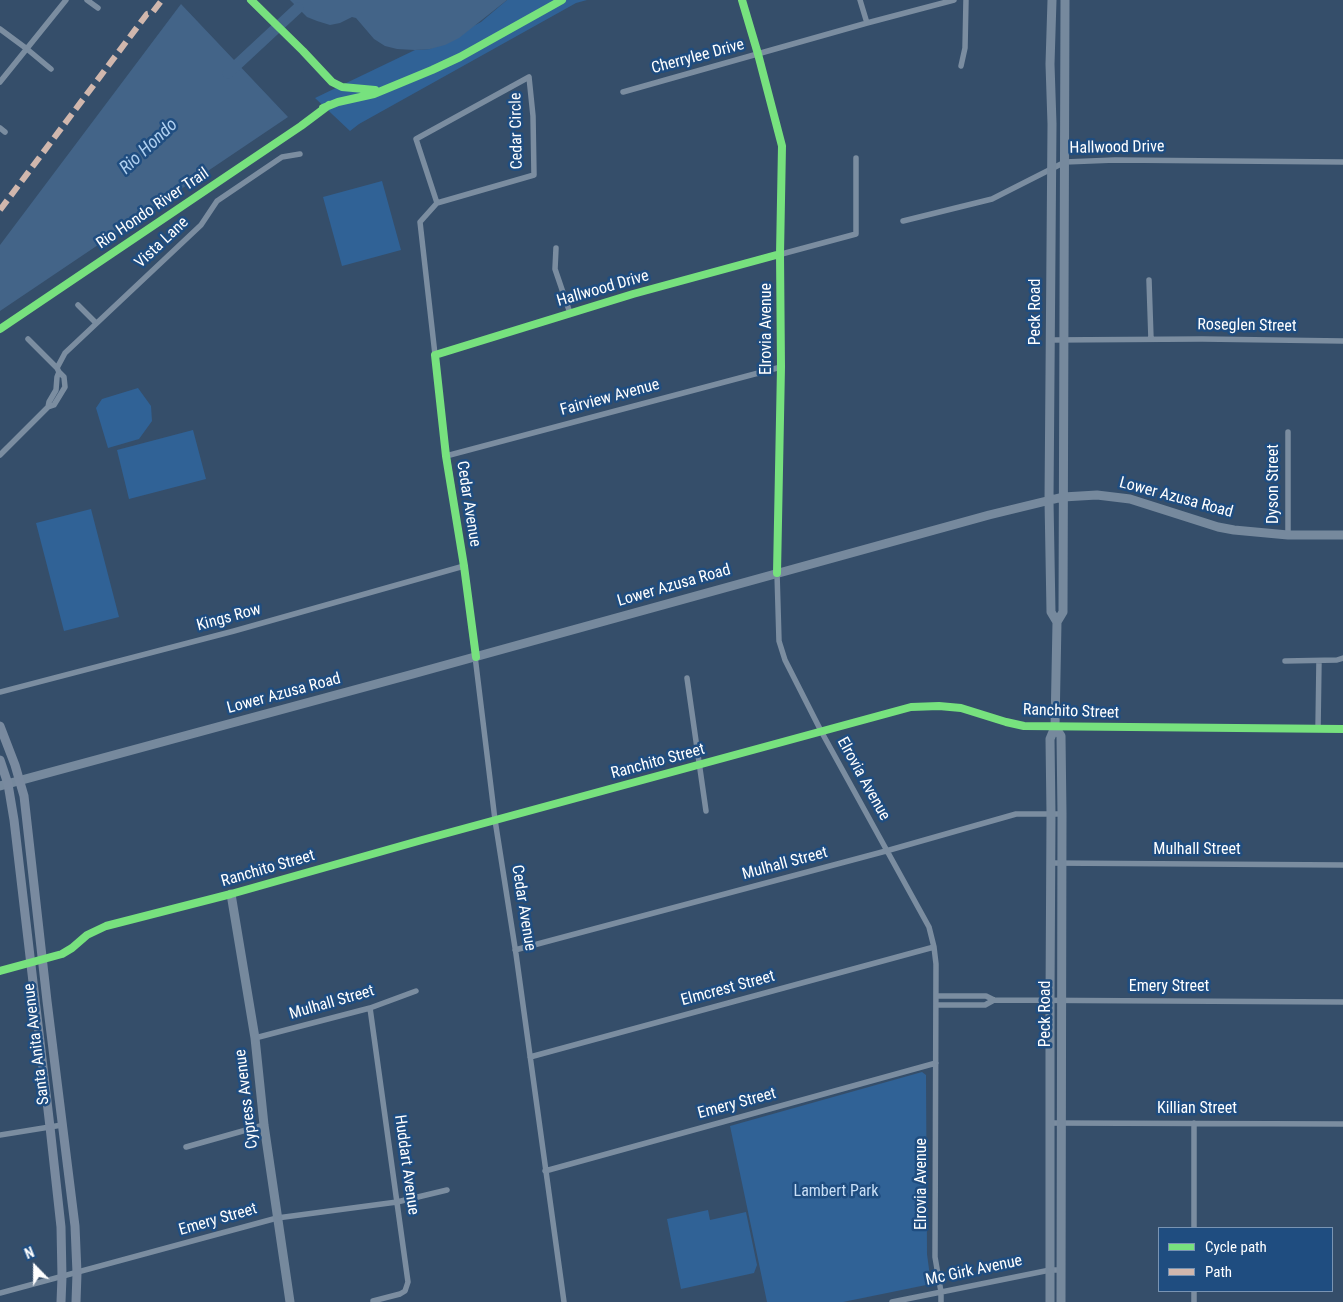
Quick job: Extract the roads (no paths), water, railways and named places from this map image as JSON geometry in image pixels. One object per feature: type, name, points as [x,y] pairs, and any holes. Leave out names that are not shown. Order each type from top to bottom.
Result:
[{"type":"main road","name":"Peck Road","points":[[1052,0],[1050,64],[1052,169],[1049,500],[1051,612],[1057,622]]},
{"type":"main road","name":"Peck Road","points":[[1050,1302],[1050,739],[1055,726],[1057,622],[1063,612],[1062,497],[1064,470],[1066,0]]},
{"type":"main road","name":"Lower Azusa Road","points":[[4,785],[989,515],[1062,497],[1097,495],[1130,499],[1234,530],[1288,535],[1343,535]]},
{"type":"main road","name":"Santa Anita Avenue","points":[[0,726],[15,765],[24,796],[75,1226],[76,1302]]},
{"type":"main road","name":"Peck Road","points":[[1055,726],[1061,736],[1062,814],[1061,1302]]},
{"type":"main road","name":"Santa Anita Avenue","points":[[0,760],[4,785],[14,820],[50,1127],[61,1227],[61,1302]]},
{"type":"main road","name":"Cypress Avenue","points":[[231,894],[255,1038],[264,1126],[290,1302]]},
{"type":"street","points":[[0,82],[66,0]]},
{"type":"street","points":[[87,0],[98,8]]},
{"type":"street","name":"Elrovia Avenue","points":[[742,0],[782,146],[780,254],[781,367],[776,574],[779,641],[785,660],[821,732],[929,927],[934,947],[937,996],[935,1257],[941,1302]]},
{"type":"street","points":[[860,0],[867,23]]},
{"type":"street","name":"Cherrylee Drive","points":[[623,92],[954,0]]},
{"type":"street","points":[[961,66],[966,48],[966,0]]},
{"type":"street","points":[[0,29],[51,69]]},
{"type":"street","name":"Cedar Circle","points":[[529,77],[533,116],[534,175],[436,203],[416,139],[529,77]]},
{"type":"street","name":"Vista Lane","points":[[58,370],[65,353],[201,225],[217,201],[282,158],[300,154]]},
{"type":"street","name":"Hallwood Drive","points":[[435,355],[570,313],[856,234],[856,158]]},
{"type":"street","name":"Hallwood Drive","points":[[903,221],[992,199],[1065,162],[1123,160],[1343,162]]},
{"type":"street","name":"Cedar Avenue","points":[[436,203],[420,222],[446,456],[464,566],[496,820],[564,1302]]},
{"type":"street","points":[[556,248],[555,269],[570,313]]},
{"type":"street","points":[[1149,280],[1151,339]]},
{"type":"street","points":[[78,305],[96,323]]},
{"type":"street","points":[[0,455],[48,407],[54,405],[65,387],[64,377],[28,339]]},
{"type":"street","name":"Roseglen Street","points":[[1051,340],[1343,341]]},
{"type":"street","name":"Fairview Avenue","points":[[446,456],[781,367]]},
{"type":"street","name":"Dyson Street","points":[[1288,432],[1288,535]]},
{"type":"street","name":"Kings Row","points":[[0,692],[234,631],[464,566]]},
{"type":"street","points":[[1285,660],[1318,661],[1343,658]]},
{"type":"street","points":[[1318,661],[1318,729]]},
{"type":"street","points":[[688,678],[706,811]]},
{"type":"street","name":"Ranchito Street","points":[[0,971],[62,954],[87,935],[106,926],[231,894],[911,707],[939,706],[961,708],[1024,726],[1343,729]]},
{"type":"street","name":"Mulhall Street","points":[[515,950],[886,851],[1016,814],[1062,814]]},
{"type":"street","name":"Mulhall Street","points":[[1050,863],[1343,864]]},
{"type":"street","name":"Elmcrest Street","points":[[530,1057],[934,947]]},
{"type":"street","name":"Mulhall Street","points":[[255,1038],[370,1008],[416,991]]},
{"type":"street","name":"Emery Street","points":[[937,996],[986,996],[994,1000],[1343,1002]]},
{"type":"street","name":"Emery Street","points":[[936,1005],[985,1005],[994,1000]]},
{"type":"street","name":"Huddart Avenue","points":[[370,1008],[408,1282],[405,1291],[400,1294],[373,1301]]},
{"type":"street","name":"Emery Street","points":[[546,1171],[936,1063]]},
{"type":"street","name":"Killian Street","points":[[1050,1123],[1343,1124]]},
{"type":"street","points":[[1194,1123],[1194,1227]]},
{"type":"street","points":[[0,1135],[62,1125]]},
{"type":"street","points":[[186,1147],[264,1126]]},
{"type":"street","name":"Emery Street","points":[[0,1293],[277,1218],[397,1202],[447,1190]]},
{"type":"street","name":"Mc Girk Avenue","points":[[892,1302],[1050,1270],[1061,1270]]},
{"type":"water","points":[[290,0],[507,0],[459,38],[445,45],[415,50],[385,46],[374,39],[356,18],[352,17],[340,23],[330,25],[307,17]]},
{"type":"water","points":[[181,4],[288,117],[0,311],[0,245]]},
{"type":"waterway","name":"Rio Hondo","points":[[228,73],[298,8]]},
{"type":"park label","name":"Lambert Park","points":[[836,1192]]}]
